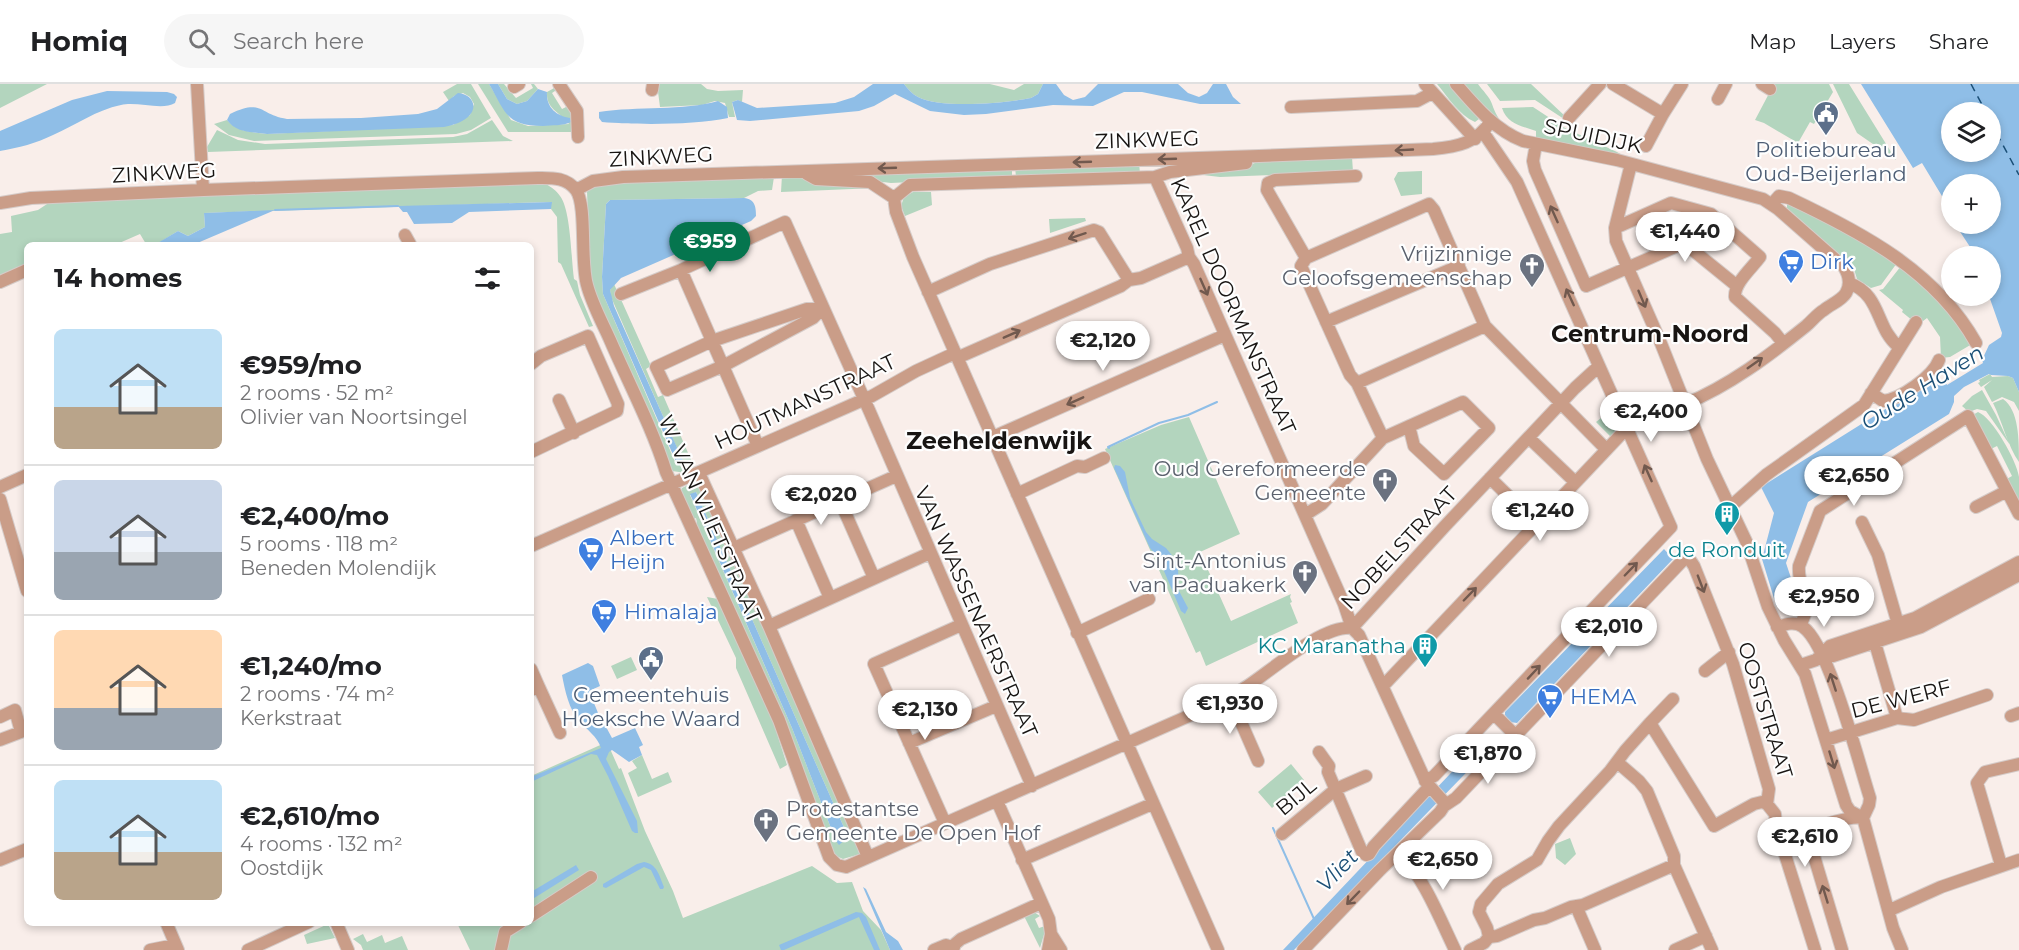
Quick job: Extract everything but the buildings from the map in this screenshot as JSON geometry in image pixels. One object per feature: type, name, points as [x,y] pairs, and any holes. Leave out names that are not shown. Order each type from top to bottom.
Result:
[{"type":"street","points":[[197,84],[203,190]]},
{"type":"street","points":[[559,84],[577,111],[578,137]]},
{"type":"street","name":"SPUIDIJK","points":[[1456,84],[1491,121],[1509,135],[1535,149],[1631,164],[1755,196],[1772,204],[1844,267],[1849,283],[1862,288],[1867,293],[1886,331],[1899,347]]},
{"type":"street","points":[[1569,118],[1600,84]]},
{"type":"street","points":[[1613,84],[1664,114]]},
{"type":"street","points":[[1646,146],[1682,84]]},
{"type":"street","points":[[1718,99],[1726,84]]},
{"type":"street","points":[[1291,107],[1417,101],[1428,89],[1468,130],[1479,135],[1517,182],[1671,527],[1434,776],[1429,786]]},
{"type":"street","points":[[1479,135],[1491,121]]},
{"type":"street","name":"ZINKWEG","points":[[0,203],[30,198],[203,190],[548,178],[558,178],[568,182],[576,190],[593,181],[623,177],[1440,148],[1461,145],[1479,135]]},
{"type":"street","points":[[1535,149],[1533,161],[1538,177],[1586,286],[1684,243],[1737,286]]},
{"type":"street","name":"ZINKWEG","points":[[894,198],[910,186],[1155,177],[1170,172],[1238,165],[1252,162],[1259,156]]},
{"type":"street","points":[[1631,164],[1616,228],[1616,241],[1712,470],[1746,542],[1764,598],[1777,627],[1805,674],[1846,805],[1850,811],[1863,818]]},
{"type":"street","points":[[800,171],[816,179],[870,182],[894,198],[896,212],[928,292],[1047,557],[1077,633],[1218,950]]},
{"type":"street","name":"KAREL DOORMANSTRAAT","points":[[1155,177],[1344,604],[1352,628],[1359,636],[1429,786],[1443,803]]},
{"type":"street","points":[[1306,258],[1267,190],[1268,183],[1275,180],[1356,177]]},
{"type":"street","name":"W. VAN VLIETSTRAAT","points":[[576,190],[581,201],[583,262],[587,285],[672,485],[779,720],[830,860],[846,867],[868,857]]},
{"type":"street","points":[[1772,204],[1778,196],[1789,198],[1853,230],[1886,250],[1937,291],[1960,318],[1976,343]]},
{"type":"street","points":[[1616,228],[1668,203],[1709,213],[1760,257],[1734,292],[1736,299],[1775,333],[1783,343]]},
{"type":"street","points":[[1383,438],[1357,383],[1350,375],[1301,266],[1306,258],[1429,204],[1460,266],[1485,326],[1560,405],[1606,449]]},
{"type":"street","name":"VAN WASSENAERSTRAAT","points":[[681,270],[785,222],[1032,786]]},
{"type":"street","points":[[928,292],[990,264],[1094,230],[1099,232],[1130,280]]},
{"type":"street","name":"HOUTMANSTRAAT","points":[[534,545],[862,399],[916,371],[1189,257]]},
{"type":"street","points":[[1326,322],[1460,266]]},
{"type":"street","points":[[621,294],[681,270],[758,446]]},
{"type":"street","points":[[0,282],[24,271]]},
{"type":"street","points":[[1685,404],[1727,382],[1783,343],[1823,310],[1842,298],[1847,292],[1849,283]]},
{"type":"street","points":[[823,308],[813,318],[723,366],[667,390],[656,367],[712,341],[807,309],[823,308]]},
{"type":"street","points":[[1730,507],[1766,475],[1861,408],[1916,322]]},
{"type":"street","points":[[1357,383],[1485,326]]},
{"type":"street","points":[[993,437],[1225,335]]},
{"type":"street","points":[[534,362],[541,356],[588,336],[618,404],[617,411],[534,451]]},
{"type":"street","points":[[1872,393],[1883,401],[1893,398],[1930,374],[1939,360]]},
{"type":"street","name":"NOBELSTRAAT","points":[[1352,628],[1490,478],[1599,366]]},
{"type":"street","points":[[559,400],[574,433]]},
{"type":"street","points":[[1305,515],[1322,504],[1383,438],[1409,426],[1463,402],[1489,428],[1444,474],[1414,446],[1409,426]]},
{"type":"street","points":[[1800,625],[1808,606],[1798,575],[1798,566],[1819,513],[1968,416],[2019,514]]},
{"type":"street","points":[[1383,686],[1628,428]]},
{"type":"street","points":[[1529,438],[1572,479]]},
{"type":"street","points":[[1017,494],[1077,466],[1085,467],[1104,458]]},
{"type":"street","points":[[699,473],[769,626],[868,857],[1230,697],[1310,642],[1340,629],[1352,628]]},
{"type":"street","points":[[0,487],[24,476]]},
{"type":"street","points":[[734,548],[896,476]]},
{"type":"street","points":[[1490,478],[1537,524]]},
{"type":"street","points":[[1976,507],[2007,491]]},
{"type":"street","points":[[0,499],[24,581]]},
{"type":"street","points":[[840,501],[874,578]]},
{"type":"street","points":[[796,520],[830,598]]},
{"type":"street","points":[[1862,522],[1878,555],[1900,629]]},
{"type":"street","points":[[769,626],[930,553]]},
{"type":"street","name":"OOSTSTRAAT","points":[[1515,735],[1681,561],[1687,558],[1694,566],[1729,652],[1769,789],[1767,804],[1775,814],[1776,826],[1815,950]]},
{"type":"street","points":[[1801,665],[1812,662],[1830,646],[1900,629],[1921,627],[1952,604],[2015,571]]},
{"type":"street","points":[[1077,633],[1149,599]]},
{"type":"street","points":[[1777,627],[1789,624],[1800,625],[1808,632],[1823,654],[1870,798],[1863,818],[1895,933],[1902,950]]},
{"type":"street","points":[[945,823],[874,664],[961,625]]},
{"type":"street","points":[[1823,654],[1833,656],[1875,643],[1900,629]]},
{"type":"street","points":[[1875,643],[1897,718]]},
{"type":"street","points":[[1706,671],[1729,652]]},
{"type":"street","points":[[534,687],[560,733]]},
{"type":"street","name":"DE WERF","points":[[1826,740],[1897,718],[1914,720],[1987,695]]},
{"type":"street","points":[[1230,697],[1258,762]]},
{"type":"street","points":[[1489,937],[1479,912],[1481,904],[1502,881],[1538,860],[1555,831],[1673,699]]},
{"type":"street","points":[[909,743],[996,705]]},
{"type":"street","points":[[0,717],[15,710],[21,732],[0,740]]},
{"type":"street","points":[[1303,950],[1440,812],[1443,803],[1456,798],[1515,735],[1494,714]]},
{"type":"street","points":[[1650,723],[1714,826],[1754,804],[1762,802],[1767,804]]},
{"type":"street","name":"BIJL","points":[[1319,752],[1329,766],[1328,772],[1362,852],[1366,855],[1429,786]]},
{"type":"street","points":[[1617,762],[1647,791],[1674,856],[1674,865],[1712,950]]},
{"type":"street","points":[[2001,865],[1977,783],[1985,772],[2019,764]]},
{"type":"street","points":[[1336,789],[1366,776]]},
{"type":"street","name":"BIJL","points":[[1282,834],[1336,789]]},
{"type":"street","points":[[997,801],[1050,923],[1051,934],[1048,950]]},
{"type":"street","points":[[1022,860],[1152,804]]},
{"type":"street","points":[[1842,950],[1808,839],[1813,830],[1852,817],[1863,818]]},
{"type":"street","points":[[0,860],[24,850]]},
{"type":"street","points":[[1400,853],[1418,877],[1455,950]]},
{"type":"street","points":[[1890,910],[1941,886],[2019,860]]},
{"type":"street","points":[[1470,950],[1484,943],[1489,937],[1583,905],[1674,865]]},
{"type":"street","points":[[534,914],[591,877]]},
{"type":"street","points":[[934,950],[946,945],[953,949],[961,939],[1041,903]]},
{"type":"street","points":[[1576,906],[1595,950]]},
{"type":"street","points":[[150,950],[176,947],[168,926]]},
{"type":"street","points":[[248,950],[300,926]]},
{"type":"street","points":[[338,926],[348,950]]},
{"type":"street","points":[[501,950],[505,932],[515,926]]},
{"type":"street","points":[[1051,934],[1061,950]]},
{"type":"street","points":[[1675,950],[1706,936]]},
{"type":"green space","points":[[0,84],[47,84],[0,108]]},
{"type":"green space","points":[[457,84],[471,84],[491,118],[471,130],[456,134],[254,141],[229,135],[214,124],[227,120],[240,129],[267,134],[453,125],[470,115],[474,104],[470,97],[463,93],[454,96],[449,101],[443,92]]},
{"type":"green space","points":[[478,84],[489,84],[511,120],[528,126],[569,124],[551,107],[547,98],[547,92],[556,87],[558,89],[552,93],[562,109],[571,107],[574,132],[508,132]]},
{"type":"green space","points":[[498,84],[504,84],[516,98],[533,88],[531,84],[538,89],[527,101],[517,104],[507,99]]},
{"type":"green space","points":[[657,84],[701,84],[707,89],[718,91],[743,90],[742,102],[738,100],[732,102],[735,117],[729,117],[725,103],[715,101],[702,105],[660,107]]},
{"type":"green space","points":[[904,84],[990,84],[1014,90],[1024,84],[1043,84],[1038,94],[1031,98],[1006,102],[957,104],[928,101],[912,93]]},
{"type":"green space","points":[[1437,84],[1450,84],[1479,119],[1475,122],[1464,115]]},
{"type":"green space","points":[[1462,84],[1478,84],[1490,99],[1504,125]]},
{"type":"green space","points":[[1487,84],[1531,84],[1566,117],[1564,119],[1535,100],[1500,101]]},
{"type":"green space","points":[[1774,84],[1829,84],[1833,92],[1814,124],[1810,122],[1798,143],[1755,120]]},
{"type":"green space","points":[[1833,84],[1849,84],[1896,160],[1857,133]]},
{"type":"green space","points":[[1533,107],[1565,128],[1625,157],[1536,138],[1536,131],[1511,121],[1502,108]]},
{"type":"green space","points":[[492,120],[503,136],[513,141],[208,152],[207,147],[217,130],[238,140],[265,144],[453,137],[467,134]]},
{"type":"green space","points":[[1352,157],[1353,172],[1220,177],[1194,174],[1247,166],[1268,158]]},
{"type":"green space","points":[[1139,162],[1140,174],[1016,177],[1015,167]]},
{"type":"green space","points":[[1012,167],[1012,177],[891,183],[849,178],[853,173]]},
{"type":"green space","points":[[1422,171],[1422,194],[1401,196],[1394,179],[1398,172]]},
{"type":"green space","points":[[782,175],[797,176],[813,183],[876,188],[781,192]]},
{"type":"green space","points":[[774,177],[772,190],[758,191],[744,198],[610,200],[606,204],[603,294],[676,464],[683,462],[611,297],[610,290],[614,284],[651,366],[646,369],[658,397],[663,395],[695,469],[686,473],[672,471],[596,294],[590,273],[587,191],[595,183]]},
{"type":"green space","points":[[546,184],[557,192],[564,203],[574,279],[577,281],[580,295],[593,326],[589,327],[561,264],[558,262],[557,217],[551,209],[551,202],[204,213],[205,227],[188,236],[178,231],[160,242],[145,242],[140,234],[122,242],[24,242],[24,266],[0,277],[0,234],[12,232],[11,216],[38,210],[50,202]]},
{"type":"green space","points":[[913,192],[931,192],[932,205],[905,216],[901,206],[904,197]]},
{"type":"green space","points":[[1787,203],[1845,230],[1897,263],[1881,285],[1871,288],[1857,279],[1854,269],[1847,261],[1787,208]]},
{"type":"green space","points":[[1085,218],[1086,221],[1050,233],[1049,219]]},
{"type":"green space","points":[[1901,266],[1937,296],[1941,306],[1944,306],[1972,344],[1950,357],[1941,358],[1940,337],[1927,318],[1918,325],[1879,290],[1883,289]]},
{"type":"green space","points":[[1990,374],[1992,377],[2013,378],[2019,392],[2019,411],[2014,402],[2002,397],[1992,402],[1984,387],[1992,380],[1981,387],[1978,383]]},
{"type":"green space","points":[[1982,390],[2010,445],[1986,411],[1977,409],[1969,412],[1962,406]]},
{"type":"green space","points":[[2003,399],[2015,418],[2019,462],[1993,403]]},
{"type":"green space","points":[[1978,412],[1997,431],[2014,461],[2019,477],[2019,501],[2005,480],[2012,476],[1997,446],[1989,450],[1971,416]]},
{"type":"green space","points":[[1606,414],[1609,417],[1615,414],[1619,416],[1620,429],[1611,437],[1596,422]]},
{"type":"green space","points":[[1189,417],[1240,534],[1200,552],[1231,621],[1291,594],[1292,602],[1290,603],[1298,623],[1206,666],[1200,651],[1196,653],[1105,449],[1161,425]]},
{"type":"green space","points":[[694,482],[700,484],[860,847],[858,851],[860,854],[843,859],[834,855],[696,524],[696,518],[694,519],[681,491],[682,488]],"holes":[[[696,492],[848,837],[843,842],[836,841],[792,728],[690,495]]]},
{"type":"green space","points":[[707,597],[718,599],[773,721],[787,765],[780,769],[736,668],[736,658]]},
{"type":"green space","points":[[631,657],[637,670],[617,679],[611,666]]},
{"type":"green space","points":[[607,742],[619,769],[621,768],[645,831],[683,918],[812,866],[837,883],[852,882],[863,911],[881,930],[890,950],[470,950],[458,926],[534,926],[534,775]]},
{"type":"green space","points":[[642,755],[652,779],[668,772],[672,782],[638,797],[628,773],[637,768],[632,761]]},
{"type":"green space","points":[[1291,764],[1304,780],[1272,808],[1258,792]]},
{"type":"green space","points":[[1570,838],[1576,854],[1565,865],[1556,858],[1555,844]]},
{"type":"green space","points":[[1034,912],[1040,916],[1035,919],[1039,928],[1045,926],[1040,948],[1024,916]]},
{"type":"green space","points":[[324,926],[329,926],[335,938],[307,944],[304,935]]},
{"type":"green space","points":[[363,934],[367,942],[382,935],[385,943],[402,936],[408,950],[363,950],[361,945],[353,939]]},
{"type":"water","points":[[489,84],[498,84],[507,99],[517,104],[527,101],[538,89],[547,92],[548,102],[553,110],[570,118],[571,122],[543,126],[521,124],[508,116]]},
{"type":"water","points":[[873,84],[904,84],[912,93],[928,101],[957,104],[1006,102],[1031,98],[1038,94],[1043,84],[1056,84],[1064,95],[1073,100],[1085,97],[1098,84],[1178,84],[1188,93],[1199,97],[1207,93],[1213,84],[1226,84],[1233,97],[1241,104],[1200,104],[1142,92],[1124,92],[1093,106],[1053,105],[964,115],[930,111],[895,94],[874,106],[859,111],[750,121],[737,120],[732,102],[738,100],[757,108],[835,103],[854,97]]},
{"type":"water","name":"Oude Haven","points":[[1861,84],[2019,84],[2019,392],[2013,378],[1989,374],[1964,387],[1954,396],[1949,414],[1808,502],[1786,563],[1800,605],[1781,611],[1776,605],[1762,559],[1774,513],[1761,487],[1927,383],[1946,383],[1947,385],[1983,363],[1982,360],[1989,345],[2001,337],[2002,333],[1993,306],[2001,306],[2001,246],[1969,246],[1962,234],[2001,234],[2001,174],[1941,174],[1941,194],[1922,163],[1913,168]]},
{"type":"water","points":[[107,91],[167,92],[177,97],[175,103],[170,105],[127,104],[112,107],[40,140],[0,151],[0,131],[72,100]]},
{"type":"water","points":[[458,93],[470,98],[473,109],[463,121],[444,127],[267,134],[240,130],[227,120],[230,114],[249,107],[255,107],[287,119],[361,118],[418,114],[437,109]]},
{"type":"water","points":[[718,101],[727,107],[728,118],[699,122],[648,124],[602,122],[599,118],[599,112],[690,106]]},
{"type":"water","points":[[744,198],[751,200],[755,207],[756,216],[751,221],[621,278],[610,290],[614,306],[683,461],[677,464],[603,294],[606,204],[610,200]]},
{"type":"water","points":[[552,202],[551,209],[469,212],[452,223],[414,224],[407,212],[403,212],[398,206]]},
{"type":"water","points":[[275,210],[200,242],[159,242],[178,231],[188,236],[205,227],[204,213]]},
{"type":"water","points":[[1115,465],[1120,466],[1125,472],[1130,498],[1146,532],[1166,548],[1175,559],[1179,591],[1188,608],[1185,614],[1181,611],[1158,557],[1150,548],[1114,468]]},
{"type":"water","points":[[696,492],[846,832],[848,837],[839,845],[792,728],[690,494]]},
{"type":"water","points":[[1664,549],[1673,559],[1517,723],[1510,722],[1505,712]]},
{"type":"water","points":[[588,663],[593,666],[600,686],[589,691],[603,725],[612,738],[635,728],[643,745],[639,747],[642,755],[629,762],[612,750],[606,759],[637,821],[638,833],[632,831],[597,755],[591,754],[534,781],[534,776],[601,748],[573,711],[562,675]]},
{"type":"water","points":[[1486,736],[1494,744],[1294,950],[1283,950]]},
{"type":"water","points":[[644,862],[652,865],[657,871],[663,889],[660,889],[651,870],[644,867],[606,888],[603,887],[603,884]]},
{"type":"water","points":[[576,865],[579,870],[534,898],[534,890]]},
{"type":"water","points":[[863,887],[886,932],[898,941],[903,950],[890,950]]},
{"type":"water","points":[[856,912],[866,917],[880,950],[874,950],[859,917],[781,950],[779,945]]},
{"type":"waterway","points":[[275,210],[398,206]]},
{"type":"waterway","points":[[1109,448],[1159,423],[1188,415],[1217,402]]},
{"type":"waterway","points":[[1273,828],[1314,919]]},
{"type":"ferry route","points":[[1971,84],[1981,102]]},
{"type":"ferry route","points":[[2001,141],[2019,175]]},
{"type":"place","name":"Politiebureau Oud-Beijerland","points":[[1826,137]]},
{"type":"place","name":"Dirk","points":[[1791,285]]},
{"type":"place","name":"Vrijzinnige Geloofsgemeenschap","points":[[1532,289]]},
{"type":"place","name":"Oud Gereformeerde Gemeente","points":[[1385,504]]},
{"type":"place","name":"de Ronduit","points":[[1727,537]]},
{"type":"place","name":"Albert Heijn","points":[[591,573]]},
{"type":"place","name":"Sint-Antonius van Paduakerk","points":[[1305,596]]},
{"type":"place","name":"Himalaja","points":[[604,635]]},
{"type":"place","name":"KC Maranatha","points":[[1425,669]]},
{"type":"place","name":"Gemeentehuis Hoeksche Waard","points":[[651,682]]},
{"type":"place","name":"HEMA","points":[[1550,720]]},
{"type":"place","name":"Protestantse Gemeente De Open Hof","points":[[766,844]]},
{"type":"district","name":"Centrum-Noord","points":[[1650,334]]},
{"type":"district","name":"Zeeheldenwijk","points":[[999,441]]},
{"type":"water label","name":"Vliet","points":[[1337,870]]}]
